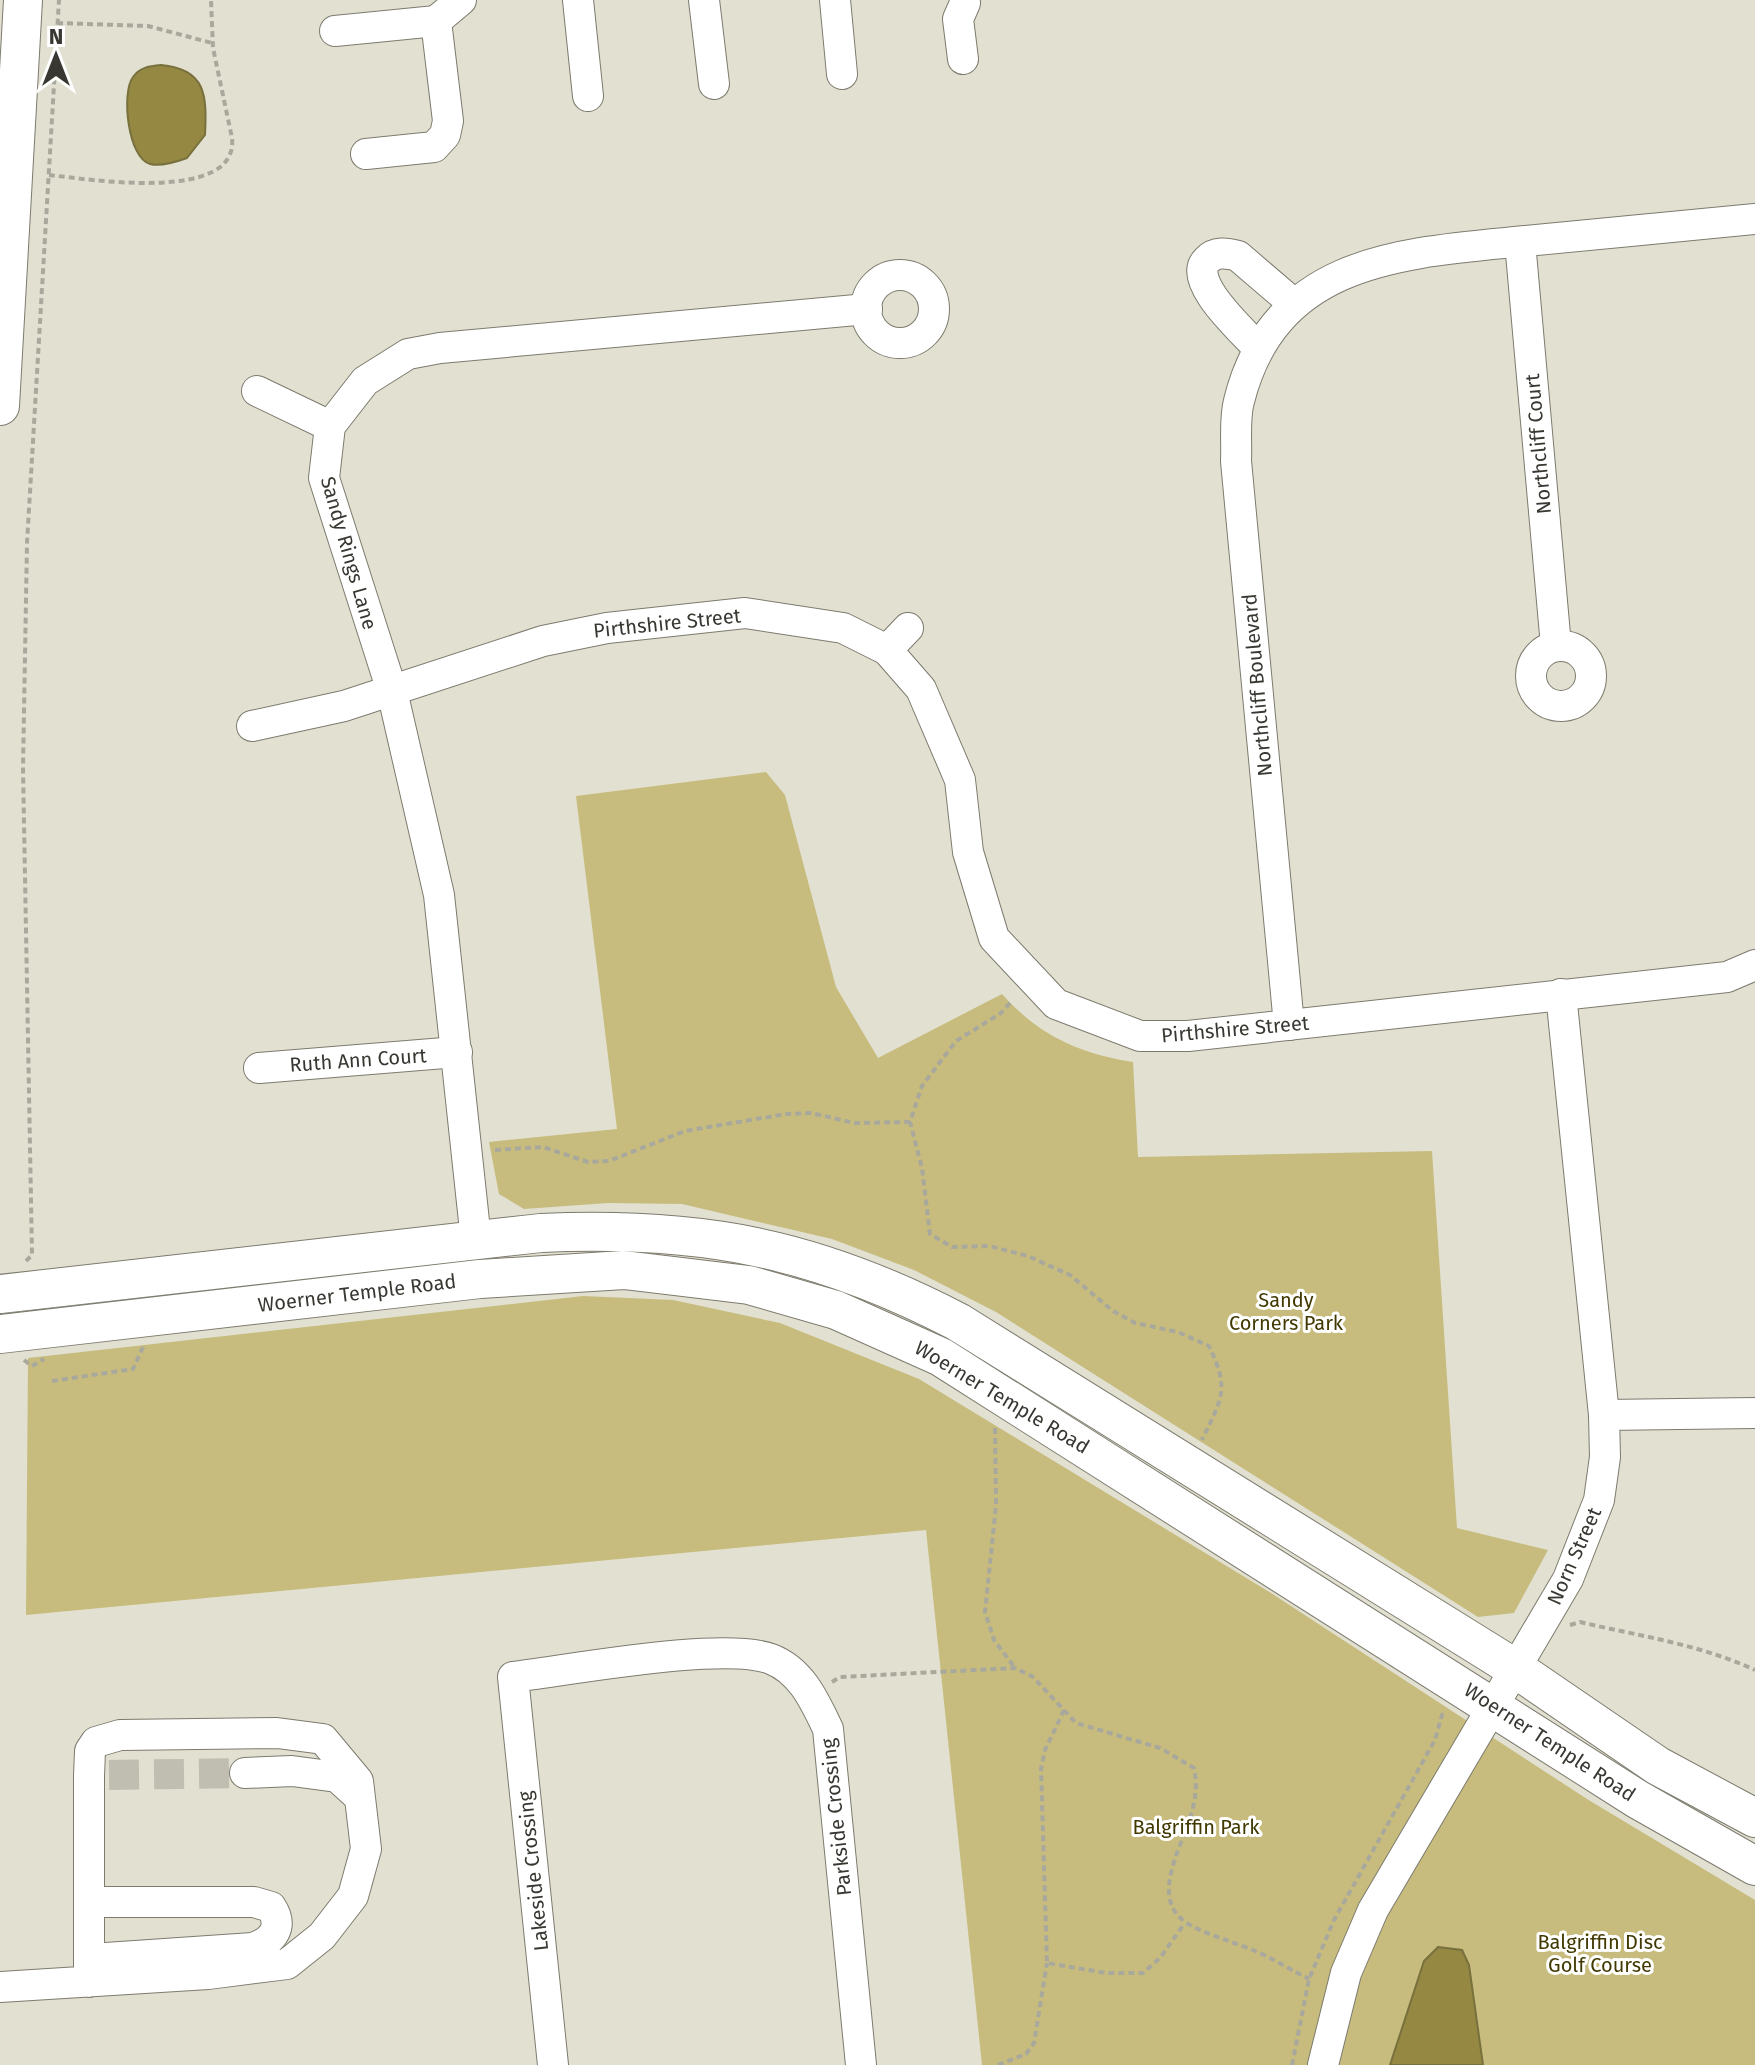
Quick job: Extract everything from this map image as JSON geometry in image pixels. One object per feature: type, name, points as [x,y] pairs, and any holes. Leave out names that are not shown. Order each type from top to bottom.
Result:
[{"type":"main road","points":[[0,406],[23,0]]},
{"type":"main road","name":"Woerner Temple Road","points":[[0,1294],[476,1240],[596,1230],[685,1234],[757,1245],[827,1263],[903,1293],[972,1330],[1516,1669],[1658,1766],[1755,1818]]},
{"type":"main road","name":"Woerner Temple Road","points":[[6,1348],[542,1273],[624,1270],[684,1274],[749,1285],[836,1310],[902,1336],[941,1357],[1637,1799],[1755,1866]]},
{"type":"street","points":[[335,31],[436,21],[461,0]]},
{"type":"street","points":[[578,0],[588,96]]},
{"type":"street","points":[[704,0],[714,84]]},
{"type":"street","points":[[835,0],[842,74]]},
{"type":"street","points":[[963,59],[958,19],[972,1]]},
{"type":"street","points":[[366,154],[434,147],[445,135],[448,121],[436,21]]},
{"type":"street","name":"Northcliff Boulevard","points":[[1289,1025],[1236,461],[1238,403],[1258,348],[1294,304],[1342,272],[1418,251],[1755,219]]},
{"type":"street","name":"Northcliff Court","points":[[1520,242],[1556,646]]},
{"type":"street","points":[[1258,348],[1205,286],[1200,273],[1204,262],[1212,256],[1238,256],[1294,304]]},
{"type":"street","points":[[257,391],[330,426],[365,381],[408,354],[456,346],[867,309]]},
{"type":"street","name":"Sandy Rings Lane","points":[[330,426],[324,478],[392,691],[439,895],[476,1240]]},
{"type":"street","name":"Pirthshire Street","points":[[252,726],[392,691],[543,641],[607,628],[745,613],[843,628],[887,650],[921,689],[960,780],[968,852],[994,938],[1056,1004],[1140,1036],[1188,1036],[1727,977],[1755,965]]},
{"type":"street","points":[[887,650],[908,628]]},
{"type":"street","name":"Norn Street","points":[[1323,2065],[1346,1973],[1373,1910],[1568,1579],[1599,1500],[1605,1457],[1604,1415],[1561,994]]},
{"type":"street","name":"Ruth Ann Court","points":[[259,1068],[457,1052]]},
{"type":"street","points":[[1604,1415],[1755,1413]]},
{"type":"street","name":"Parkside Crossing","points":[[513,1677],[727,1652],[773,1660],[809,1687],[828,1729],[861,2065]]},
{"type":"street","name":"Lakeside Crossing","points":[[513,1677],[553,2065]]},
{"type":"street","points":[[277,1733],[323,1739],[358,1781],[366,1849],[353,1896],[322,1936],[287,1964],[90,1970],[90,1902],[99,1776],[90,1751],[96,1742],[120,1735],[277,1733]]},
{"type":"street","points":[[245,1773],[292,1771],[337,1777],[360,1797]]},
{"type":"street","points":[[0,1987],[90,1970],[253,1948],[269,1943],[277,1930],[276,1915],[271,1907],[254,1902],[90,1902]]},
{"type":"path","points":[[26,1261],[32,1255],[23,768],[27,571],[59,0]]},
{"type":"path","points":[[48,175],[173,183],[214,171],[229,161],[233,152],[232,138],[212,43],[211,0]]},
{"type":"path","points":[[57,23],[148,26],[212,43]]},
{"type":"path","points":[[1010,1003],[1001,1013],[956,1041],[922,1086],[910,1122],[922,1168],[930,1234],[952,1247],[989,1246],[1028,1256],[1070,1275],[1113,1311],[1135,1323],[1178,1332],[1209,1346],[1223,1375],[1220,1402],[1201,1442]]},
{"type":"path","points":[[495,1150],[543,1147],[588,1162],[609,1161],[685,1131],[786,1114],[811,1113],[855,1123],[910,1122]]},
{"type":"path","points":[[129,1346],[159,1342]]},
{"type":"path","points":[[52,1381],[133,1369],[144,1345]]},
{"type":"path","points":[[6,1348],[32,1366],[57,1352]]},
{"type":"path","points":[[1004,1426],[995,1422],[996,1505],[985,1612],[994,1640],[1015,1668],[1033,1677],[1076,1723],[1160,1748],[1194,1768],[1198,1786],[1166,1891],[1184,1924],[1251,1949],[1309,1979]]},
{"type":"path","points":[[1565,1634],[1571,1624],[1580,1622],[1632,1631],[1733,1660],[1755,1670]]},
{"type":"path","points":[[812,1695],[840,1677],[1015,1668]]},
{"type":"path","points":[[1434,1706],[1442,1715]]},
{"type":"path","points":[[998,2065],[1026,2054],[1034,2043],[1047,1963],[1039,1805],[1041,1769],[1045,1750],[1064,1710]]},
{"type":"path","points":[[1047,1963],[1106,1973],[1143,1973],[1160,1958],[1184,1924]]},
{"type":"green space","name":"Sandy Corners Park","points":[[766,772],[785,795],[836,987],[878,1058],[1002,994],[1030,1021],[1061,1040],[1095,1054],[1133,1062],[1138,1157],[1432,1151],[1457,1528],[1548,1550],[1514,1613],[1478,1617],[996,1312],[914,1270],[832,1239],[682,1204],[608,1203],[524,1209],[499,1194],[489,1142],[617,1129],[576,796]]},
{"type":"green space","name":"Balgriffin Park","points":[[583,1296],[673,1300],[780,1323],[919,1379],[1271,1593],[1587,1799],[1755,1900],[1755,2065],[982,2065],[926,1530],[26,1615],[28,1358]]},
{"type":"shaded area","points":[[161,65],[187,72],[201,86],[205,135],[187,158],[154,165],[142,159],[136,150],[127,110],[129,85],[133,77],[146,68]]},
{"type":"shaded area","points":[[1438,1947],[1462,1950],[1469,1965],[1483,2065],[1390,2065],[1424,1961]]},
{"type":"tunnel","points":[[109,1775],[245,1773]]},
{"type":"park label","name":"Balgriffin Disc Golf Course","points":[[1600,1954]]}]
